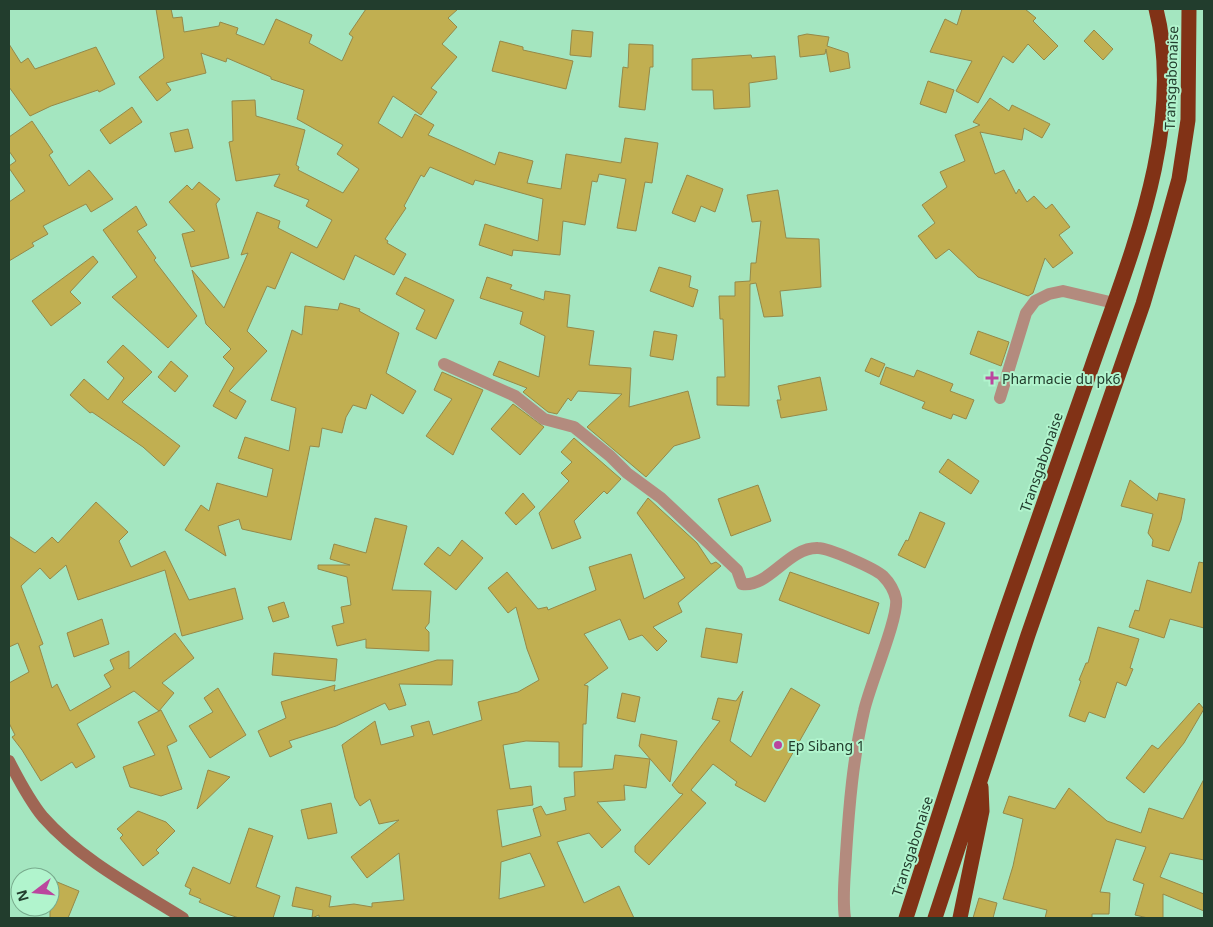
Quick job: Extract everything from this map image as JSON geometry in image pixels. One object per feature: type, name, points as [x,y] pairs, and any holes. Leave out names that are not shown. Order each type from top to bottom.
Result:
[{"type":"highway","name":"Transgabonaise","points":[[906,918],[996,640],[1114,303],[1143,214],[1161,138],[1166,73],[1156,9]]},
{"type":"highway","name":"Transgabonaise","points":[[935,918],[980,778],[1143,304],[1179,180],[1188,120],[1189,9]]},
{"type":"highway","points":[[960,918],[982,811],[980,778]]},
{"type":"street","points":[[1000,398],[1026,313],[1036,301],[1050,294],[1063,291],[1114,303]]},
{"type":"street","points":[[444,364],[515,396],[544,419],[574,427],[682,517],[737,570],[742,584],[750,585],[764,578],[784,561],[804,551],[818,548],[835,552],[882,575],[892,587],[896,601],[893,619],[864,712],[849,813],[845,918]]},
{"type":"street","points":[[9,761],[42,816],[58,832],[96,862],[183,918]]},
{"type":"building","points":[[156,9],[171,9],[173,18],[182,17],[184,32],[219,26],[220,22],[238,28],[236,34],[264,45],[276,19],[312,35],[309,43],[342,61],[353,37],[349,34],[366,9],[458,9],[448,18],[457,27],[442,44],[457,57],[431,88],[437,92],[421,115],[393,96],[378,123],[402,138],[415,114],[434,125],[428,135],[495,165],[499,152],[533,161],[527,183],[561,189],[566,154],[621,163],[625,138],[658,143],[652,183],[645,182],[636,231],[617,228],[626,179],[599,174],[597,182],[592,181],[585,225],[563,221],[560,255],[513,250],[512,256],[479,245],[485,224],[538,241],[543,199],[475,180],[473,185],[430,167],[424,177],[421,175],[404,206],[406,208],[385,239],[388,241],[387,243],[406,254],[394,275],[355,255],[344,280],[291,252],[275,289],[267,286],[247,331],[267,351],[229,391],[246,401],[236,419],[213,406],[234,368],[223,357],[231,349],[206,324],[192,270],[224,308],[248,253],[241,255],[257,212],[280,221],[278,228],[317,248],[332,220],[306,206],[309,200],[274,186],[280,174],[236,181],[229,142],[233,141],[232,101],[255,100],[256,116],[305,130],[296,165],[299,167],[298,170],[343,193],[359,169],[337,154],[343,145],[297,119],[304,90],[271,79],[271,77],[227,58],[226,62],[201,53],[206,73],[166,83],[171,90],[157,101],[139,77],[164,58]]},
{"type":"building","points":[[962,9],[1025,9],[1036,18],[1033,21],[1058,46],[1044,60],[1028,44],[1013,63],[1003,56],[978,103],[956,91],[972,61],[930,52],[945,19],[957,25]]},
{"type":"building","points":[[572,30],[593,32],[591,57],[570,55]]},
{"type":"building","points":[[1094,30],[1113,49],[1103,60],[1084,41]]},
{"type":"building","points":[[807,34],[829,37],[827,46],[848,53],[850,68],[830,72],[826,49],[825,54],[800,57],[798,36]]},
{"type":"building","points":[[500,41],[523,47],[523,50],[573,61],[566,89],[492,71]]},
{"type":"building","points":[[9,44],[21,63],[28,58],[35,69],[96,47],[115,84],[99,92],[98,90],[51,106],[30,116],[9,87]]},
{"type":"building","points":[[629,44],[653,45],[653,67],[650,67],[645,110],[619,107],[623,67],[628,68]]},
{"type":"building","points":[[751,55],[752,58],[775,56],[777,79],[749,83],[750,107],[714,109],[713,90],[692,90],[692,59]]},
{"type":"building","points":[[928,81],[954,90],[946,113],[920,104]]},
{"type":"building","points":[[990,98],[1009,111],[1012,105],[1050,124],[1042,138],[1024,128],[1022,140],[980,132],[995,174],[1004,170],[1016,194],[1019,189],[1027,202],[1034,196],[1046,209],[1052,204],[1070,227],[1059,235],[1073,253],[1053,268],[1045,258],[1033,293],[1028,296],[978,277],[949,249],[936,259],[918,236],[935,223],[922,205],[947,187],[940,172],[965,161],[955,135],[980,125],[973,122]]},
{"type":"building","points":[[132,107],[142,122],[110,144],[100,130]]},
{"type":"building","points":[[32,121],[53,152],[49,155],[69,186],[89,170],[113,199],[91,212],[86,204],[43,226],[48,234],[32,243],[34,246],[9,261],[9,202],[25,191],[9,168],[16,161],[9,151],[9,137]]},
{"type":"building","points":[[188,129],[193,148],[175,152],[170,133]]},
{"type":"building","points":[[687,175],[723,189],[715,212],[701,206],[695,222],[672,213]]},
{"type":"building","points":[[199,182],[220,199],[216,204],[229,258],[191,267],[182,234],[195,231],[169,202],[187,185],[192,190]]},
{"type":"building","points":[[778,190],[786,238],[819,239],[821,287],[780,291],[783,316],[764,317],[756,283],[750,284],[749,406],[717,405],[717,377],[725,377],[723,319],[720,319],[719,296],[735,296],[735,282],[750,281],[751,263],[756,263],[761,221],[752,222],[747,195]]},
{"type":"building","points":[[136,206],[147,225],[137,231],[156,258],[154,260],[197,316],[168,348],[112,297],[137,277],[103,230]]},
{"type":"building","points":[[93,256],[98,262],[70,292],[81,303],[51,326],[32,301]]},
{"type":"building","points":[[659,267],[691,276],[689,287],[698,290],[693,307],[650,291]]},
{"type":"building","points":[[405,277],[454,300],[436,339],[416,329],[425,310],[396,294]]},
{"type":"building","points":[[487,277],[512,285],[510,289],[544,300],[545,291],[570,295],[567,327],[594,331],[589,365],[631,368],[629,407],[688,391],[700,438],[674,446],[646,477],[587,427],[622,394],[578,391],[571,401],[568,398],[557,414],[548,412],[523,392],[527,388],[493,375],[499,361],[539,377],[545,336],[520,324],[523,312],[480,298]]},
{"type":"building","points":[[340,303],[360,309],[359,311],[399,333],[386,373],[416,391],[403,414],[371,394],[366,409],[353,405],[346,417],[342,433],[322,428],[319,447],[310,446],[291,540],[242,529],[239,519],[218,526],[226,556],[185,530],[201,505],[209,511],[217,483],[267,497],[273,469],[238,458],[245,437],[289,451],[296,408],[271,400],[292,330],[302,335],[305,306],[338,310]]},
{"type":"building","points":[[654,331],[677,335],[673,360],[650,356]]},
{"type":"building","points":[[978,331],[1009,342],[1001,366],[970,354]]},
{"type":"building","points":[[123,345],[152,372],[122,402],[180,446],[164,466],[143,447],[92,412],[90,413],[70,395],[84,379],[108,400],[124,378],[107,362]]},
{"type":"building","points":[[871,358],[885,364],[879,377],[865,371]]},
{"type":"building","points":[[171,361],[188,376],[175,392],[158,377]]},
{"type":"building","points":[[886,367],[914,377],[917,370],[953,384],[950,391],[974,400],[966,419],[953,414],[951,419],[922,408],[925,402],[880,384]]},
{"type":"building","points":[[442,372],[483,390],[453,455],[426,436],[452,399],[434,390]]},
{"type":"building","points":[[820,377],[827,410],[781,418],[777,400],[781,400],[778,386]]},
{"type":"building","points":[[513,404],[544,427],[520,455],[491,429]]},
{"type":"building","points":[[574,438],[621,479],[607,494],[604,491],[574,521],[581,538],[552,549],[539,513],[569,481],[561,473],[572,462],[561,452]]},
{"type":"building","points":[[948,459],[979,481],[971,494],[939,472]]},
{"type":"building","points":[[1130,480],[1157,501],[1159,493],[1185,499],[1181,520],[1169,551],[1152,546],[1153,540],[1148,533],[1153,514],[1121,506]]},
{"type":"building","points":[[758,485],[771,521],[731,536],[718,499]]},
{"type":"building","points":[[523,493],[535,507],[516,525],[505,513]]},
{"type":"building","points":[[648,498],[697,543],[711,564],[716,562],[721,566],[678,603],[682,612],[653,627],[667,641],[657,651],[642,635],[629,640],[620,619],[584,634],[608,668],[584,685],[588,686],[586,724],[583,724],[582,767],[559,767],[559,742],[526,741],[503,745],[510,789],[531,786],[533,805],[497,810],[502,847],[541,836],[533,809],[541,806],[546,815],[566,810],[564,798],[575,796],[574,772],[613,769],[615,755],[650,759],[646,788],[624,785],[625,800],[597,802],[621,830],[602,848],[589,833],[557,842],[584,903],[619,886],[634,918],[319,918],[319,915],[312,918],[313,910],[292,906],[296,887],[331,896],[329,907],[354,904],[372,907],[372,903],[404,900],[399,853],[367,878],[351,857],[399,820],[379,824],[370,799],[360,806],[355,798],[342,745],[375,721],[381,745],[414,736],[411,726],[429,721],[433,735],[482,720],[478,702],[518,692],[539,680],[527,649],[516,607],[508,613],[488,588],[507,572],[538,609],[547,607],[548,610],[596,590],[589,567],[631,554],[644,599],[685,578],[637,513]],"holes":[[[530,853],[545,886],[499,899],[501,862]]]},
{"type":"building","points":[[96,502],[128,532],[119,541],[131,567],[165,551],[189,600],[235,588],[243,619],[182,636],[165,570],[78,600],[66,565],[50,579],[40,568],[21,586],[43,644],[39,646],[52,688],[57,684],[70,711],[111,687],[104,675],[114,669],[110,660],[129,651],[129,669],[175,633],[194,658],[162,683],[174,693],[159,711],[134,691],[77,724],[95,757],[76,768],[72,762],[41,781],[12,737],[15,735],[9,723],[9,683],[29,672],[18,643],[9,647],[9,536],[35,553],[52,537],[58,543]]},
{"type":"building","points":[[920,512],[945,523],[925,568],[898,555],[906,540],[908,541]]},
{"type":"building","points":[[375,518],[407,526],[392,590],[431,591],[429,623],[425,628],[429,632],[429,651],[366,648],[366,639],[337,646],[332,626],[344,623],[341,607],[351,605],[347,577],[318,569],[318,565],[350,565],[330,559],[334,544],[366,553]]},
{"type":"building","points":[[462,540],[483,558],[456,590],[424,564],[438,547],[450,556]]},
{"type":"building","points":[[1199,562],[1204,563],[1204,628],[1170,619],[1164,638],[1129,627],[1135,610],[1139,611],[1147,580],[1191,593]]},
{"type":"building","points":[[790,572],[879,603],[869,634],[779,600]]},
{"type":"building","points":[[284,602],[289,617],[273,622],[268,607]]},
{"type":"building","points":[[102,619],[109,644],[74,657],[67,633]]},
{"type":"building","points":[[1098,627],[1139,639],[1130,668],[1133,669],[1126,686],[1117,682],[1105,718],[1089,712],[1085,722],[1069,716],[1081,681],[1079,680],[1086,663],[1088,663]]},
{"type":"building","points":[[706,628],[742,634],[737,663],[701,657]]},
{"type":"building","points":[[274,653],[337,659],[335,681],[272,675]]},
{"type":"building","points":[[437,660],[453,660],[452,685],[399,684],[406,705],[389,710],[385,703],[336,726],[289,741],[292,747],[270,757],[258,731],[286,718],[281,702],[335,685],[334,691]]},
{"type":"building","points":[[218,688],[246,735],[210,758],[189,726],[213,712],[204,698]]},
{"type":"building","points":[[791,688],[820,705],[765,802],[735,785],[737,782],[713,764],[691,790],[706,803],[649,865],[635,852],[635,846],[683,794],[679,793],[672,785],[720,721],[712,719],[718,698],[736,701],[743,691],[730,741],[751,757]]},
{"type":"building","points":[[622,693],[640,697],[635,722],[617,718]]},
{"type":"building","points":[[1199,703],[1204,709],[1184,743],[1144,793],[1126,778],[1152,745],[1158,749]]},
{"type":"building","points":[[161,710],[177,741],[167,746],[182,789],[161,796],[130,787],[123,767],[155,755],[138,722]]},
{"type":"building","points":[[641,734],[677,741],[670,782],[639,746]]},
{"type":"building","points":[[208,770],[230,777],[197,809]]},
{"type":"building","points":[[1204,779],[1204,860],[1170,853],[1160,877],[1204,894],[1204,911],[1163,894],[1163,918],[1148,918],[1135,915],[1144,884],[1133,880],[1146,847],[1116,839],[1100,892],[1110,893],[1109,914],[1092,914],[1092,918],[1045,918],[1047,910],[1003,899],[1013,866],[1023,819],[1003,813],[1009,796],[1055,809],[1069,788],[1107,821],[1141,833],[1149,808],[1183,819]]},
{"type":"building","points":[[331,803],[337,833],[308,839],[301,810]]},
{"type":"building","points":[[138,811],[166,822],[175,831],[156,850],[159,853],[143,866],[120,838],[123,835],[117,829]]},
{"type":"building","points":[[249,828],[273,836],[256,887],[280,896],[273,918],[239,918],[227,914],[199,902],[201,899],[189,894],[191,889],[185,886],[193,867],[230,884]]},
{"type":"building","points":[[60,883],[79,891],[68,918],[50,918],[60,917]]},
{"type":"building","points":[[979,898],[997,903],[993,918],[973,918]]},
{"type":"place","name":"Pharmacie du pk6","points":[[992,378]]},
{"type":"place","name":"Ep Sibang 1","points":[[778,745]]}]
